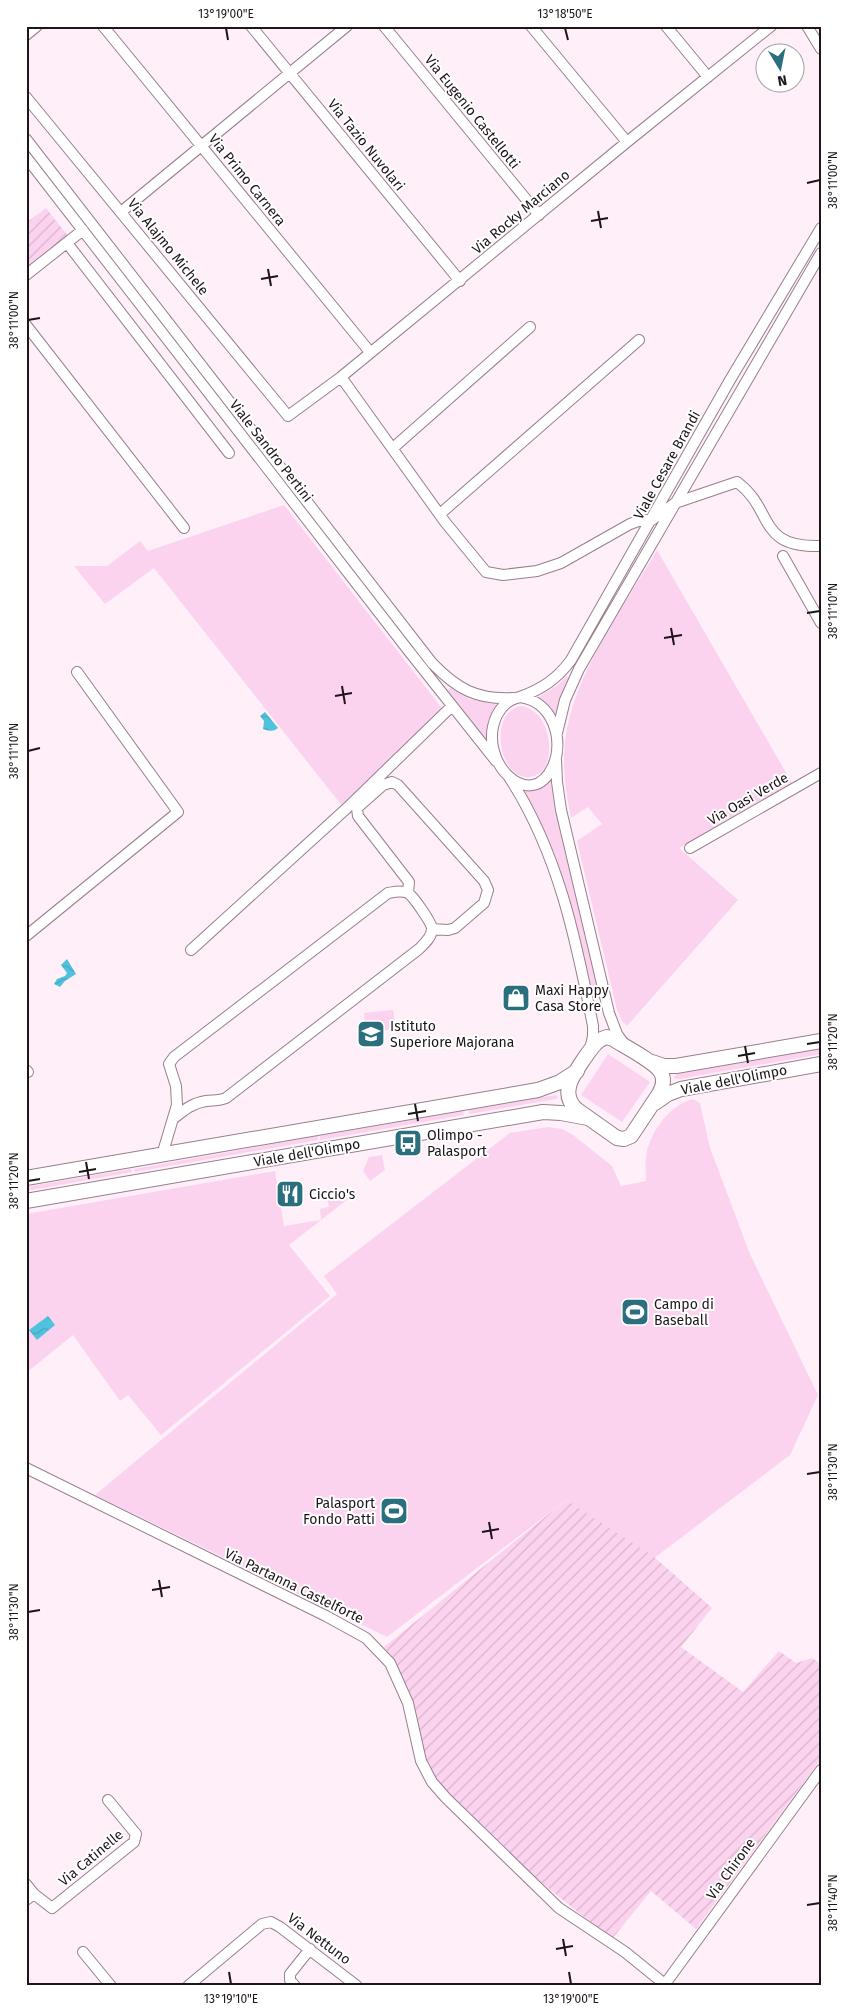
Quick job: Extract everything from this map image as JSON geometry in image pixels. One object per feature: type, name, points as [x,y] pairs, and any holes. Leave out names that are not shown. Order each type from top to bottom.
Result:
[{"type":"street","points":[[26,35],[37,26]]},
{"type":"street","name":"Via Primo Carnera","points":[[104,26],[370,352]]},
{"type":"street","name":"Via Tazio Nuvolari","points":[[251,26],[460,281]]},
{"type":"street","points":[[121,212],[347,26]]},
{"type":"street","name":"Via Eugenio Castellotti","points":[[384,26],[539,215]]},
{"type":"street","points":[[531,26],[627,142]]},
{"type":"street","points":[[666,26],[708,77]]},
{"type":"street","name":"Via Rocky Marciano","points":[[288,416],[341,377],[460,281],[770,26]]},
{"type":"street","points":[[807,26],[821,49]]},
{"type":"street","name":"Via Alajmo Michele","points":[[26,96],[288,416]]},
{"type":"street","name":"Viale Sandro Pertini","points":[[26,139],[432,664],[454,684],[474,694],[498,699],[517,698]]},
{"type":"street","name":"Viale Sandro Pertini","points":[[26,157],[496,761]]},
{"type":"street","name":"Viale Cesare Brandi","points":[[517,698],[546,686],[563,671],[652,520],[730,380],[821,228]]},
{"type":"street","points":[[26,274],[84,230]]},
{"type":"street","points":[[67,243],[229,453]]},
{"type":"street","name":"Viale Cesare Brandi","points":[[557,733],[565,700],[579,669],[821,253]]},
{"type":"street","points":[[26,325],[184,528]]},
{"type":"street","points":[[393,448],[530,327]]},
{"type":"street","points":[[440,514],[640,340]]},
{"type":"street","points":[[341,377],[440,514],[486,572],[503,575],[537,571],[561,563],[630,524],[641,520],[652,520],[675,503],[736,482],[748,490],[769,527],[780,540],[804,547],[821,546]]},
{"type":"street","points":[[783,556],[821,623]]},
{"type":"street","points":[[26,936],[178,812],[77,672]]},
{"type":"street","points":[[588,1055],[593,1036],[593,1026],[560,885],[545,842],[527,806],[509,777],[496,761],[491,741],[492,729],[498,712],[504,705],[517,698],[528,698],[540,705],[550,716],[557,733],[557,782],[561,810],[609,1013],[616,1034],[630,1050]]},
{"type":"street","points":[[191,950],[347,808],[452,706]]},
{"type":"street","points":[[509,777],[522,784],[538,783],[548,774],[556,760]]},
{"type":"street","name":"Via Oasi Verde","points":[[690,848],[821,773]]},
{"type":"street","points":[[408,893],[409,882],[358,816],[357,808],[383,785],[392,782],[398,785],[477,873],[484,881],[488,890],[484,903],[455,928],[448,930],[432,929]]},
{"type":"street","points":[[162,1155],[177,1105],[176,1086],[170,1064],[174,1057],[388,893],[398,891],[408,893],[430,921],[432,929],[430,937],[419,949],[226,1098],[220,1101],[206,1101],[188,1106],[173,1119]]},
{"type":"street","points":[[607,1037],[614,1039],[630,1050],[660,1071],[663,1078],[663,1087],[631,1136],[624,1139],[617,1138],[588,1118],[572,1105],[569,1096],[570,1082],[598,1041],[607,1037]]},
{"type":"street","name":"Viale dell'Olimpo","points":[[644,1059],[664,1066],[676,1066],[821,1041]]},
{"type":"street","name":"Viale dell'Olimpo","points":[[651,1106],[668,1094],[681,1089],[821,1064]]},
{"type":"street","name":"Viale dell'Olimpo","points":[[26,1178],[545,1088],[560,1082],[577,1071]]},
{"type":"street","name":"Viale dell'Olimpo","points":[[26,1201],[543,1112],[561,1112],[588,1118]]},
{"type":"street","name":"Via Partanna Castelforte","points":[[26,1468],[366,1638],[390,1663],[400,1681],[422,1761],[432,1782],[482,1835],[559,1908],[602,1936],[660,1984]]},
{"type":"street","name":"Via Chirone","points":[[660,1984],[821,1770]]},
{"type":"street","name":"Via Catinelle","points":[[30,1897],[52,1908],[134,1842],[136,1834],[108,1800]]},
{"type":"street","points":[[26,1884],[30,1897]]},
{"type":"street","name":"Via Nettuno","points":[[188,1986],[262,1924],[270,1922],[310,1949],[357,1986]]},
{"type":"street","points":[[295,1986],[290,1980],[290,1974],[310,1949]]},
{"type":"street","points":[[83,1952],[111,1986]]},
{"type":"shaded area","points":[[46,208],[68,236],[26,268],[26,223]]},
{"type":"shaded area","points":[[284,505],[444,711],[343,807],[154,568],[105,604],[74,566],[107,566],[140,541],[148,551]]},
{"type":"shaded area","points":[[657,550],[792,783],[679,848],[738,900],[627,1026],[622,1021],[617,1010],[577,841],[602,824],[588,807],[571,818],[565,780],[564,751],[570,717],[578,691],[589,667],[601,642]]},
{"type":"shaded area","points":[[567,676],[569,678],[554,718],[537,698],[558,685]]},
{"type":"shaded area","points":[[451,688],[470,699],[498,705],[489,739],[486,740],[448,691]]},
{"type":"shaded area","points":[[521,706],[532,710],[540,718],[546,729],[549,741],[549,753],[546,764],[540,772],[531,777],[520,776],[511,769],[501,746],[501,732],[504,720],[510,711]]},
{"type":"shaded area","points":[[550,778],[559,827],[600,999],[594,1000],[559,865],[537,815],[523,790]]},
{"type":"shaded area","points":[[393,1010],[396,1029],[366,1032],[364,1013]]},
{"type":"shaded area","points":[[821,1049],[821,1054],[679,1079],[674,1077],[677,1074]]},
{"type":"shaded area","points":[[608,1054],[650,1082],[622,1122],[581,1095]]},
{"type":"shaded area","points":[[556,1095],[558,1097],[556,1099],[469,1114],[469,1110]]},
{"type":"shaded area","points":[[693,1099],[700,1103],[710,1148],[750,1254],[818,1395],[790,1455],[653,1559],[566,1500],[387,1637],[95,1495],[337,1294],[324,1276],[510,1133],[548,1127],[562,1129],[573,1135],[612,1166],[621,1186],[646,1181],[648,1149],[656,1130],[676,1107]]},
{"type":"shaded area","points":[[463,1111],[464,1115],[320,1140],[320,1136]]},
{"type":"shaded area","points":[[318,1136],[318,1140],[135,1172],[134,1169]]},
{"type":"shaded area","points":[[382,1155],[385,1170],[370,1181],[363,1171],[369,1157]]},
{"type":"shaded area","points":[[131,1169],[132,1172],[26,1191],[26,1187]]},
{"type":"shaded area","points":[[275,1171],[284,1226],[321,1220],[320,1209],[329,1207],[327,1197],[345,1194],[348,1199],[289,1245],[330,1296],[161,1435],[128,1395],[120,1401],[73,1335],[26,1373],[26,1214]]},
{"type":"shaded area","points":[[566,1500],[653,1556],[712,1608],[681,1647],[743,1692],[779,1651],[796,1663],[812,1658],[821,1664],[821,1759],[696,1929],[651,1891],[612,1939],[514,1859],[460,1806],[433,1772],[425,1754],[411,1695],[399,1670],[384,1647]]},
{"type":"water","points":[[265,712],[278,728],[271,731],[263,729],[264,721],[260,716]]},
{"type":"water","points":[[67,959],[76,974],[65,981],[60,987],[54,984],[57,979],[65,976],[67,973],[61,965]]},
{"type":"water","points":[[48,1316],[55,1325],[37,1340],[29,1330]]},
{"type":"place","name":"Maxi Happy Casa Store","points":[[516,998]]},
{"type":"place","name":"Istituto Superiore Majorana","points":[[371,1034]]},
{"type":"place","name":"Olimpo - Palasport","points":[[408,1143]]},
{"type":"place","name":"Ciccio's","points":[[290,1194]]},
{"type":"place","name":"Campo di Baseball","points":[[635,1312]]},
{"type":"place","name":"Palasport Fondo Patti","points":[[394,1511]]}]
